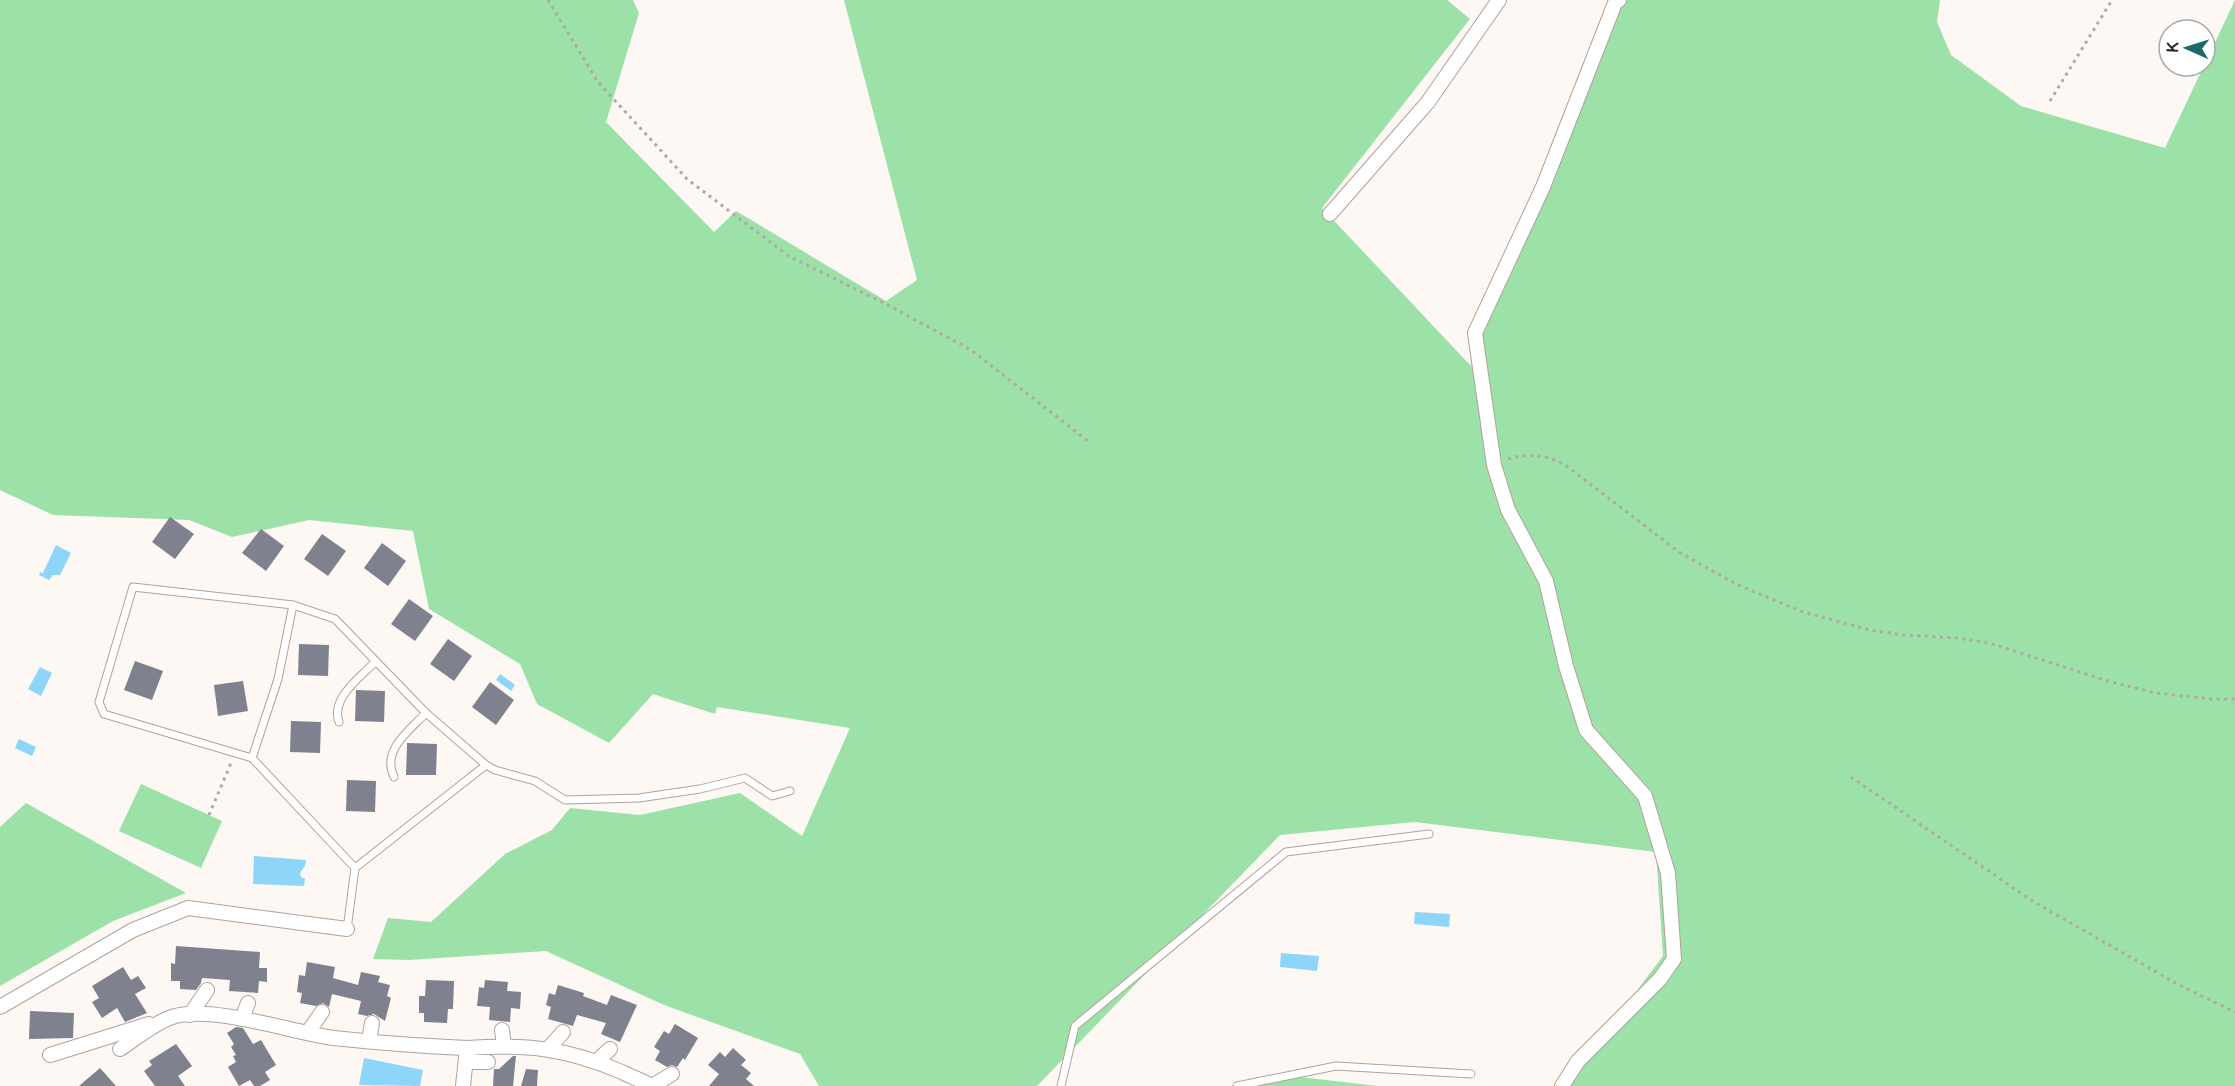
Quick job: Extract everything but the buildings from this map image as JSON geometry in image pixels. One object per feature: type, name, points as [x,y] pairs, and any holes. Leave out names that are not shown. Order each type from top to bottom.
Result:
[{"type":"street","points":[[1330,214],[1428,102],[1499,0]]},
{"type":"street","points":[[1562,1086],[1578,1061],[1660,979],[1674,959],[1668,873],[1645,796],[1586,730],[1566,666],[1546,581],[1508,510],[1494,465],[1475,333],[1543,187],[1614,1]]},
{"type":"street","points":[[0,1007],[133,930],[188,908],[347,929]]},
{"type":"street","points":[[190,1015],[207,990]]},
{"type":"street","points":[[245,1024],[248,1004]]},
{"type":"street","points":[[308,1032],[322,1012]]},
{"type":"street","points":[[50,1054],[174,1016],[190,1015],[369,1041],[431,1039],[488,1062]]},
{"type":"street","points":[[120,1049],[174,1016]]},
{"type":"street","points":[[369,1041],[372,1023]]},
{"type":"street","points":[[502,1030],[504,1046]]},
{"type":"street","points":[[549,1049],[563,1032]]},
{"type":"street","points":[[466,1055],[504,1046],[558,1050],[597,1062],[632,1082],[652,1086],[672,1074]]},
{"type":"street","points":[[597,1062],[610,1049]]},
{"type":"street","points":[[463,1086],[466,1055]]},
{"type":"lane","points":[[355,868],[252,758],[104,714],[99,702],[133,587],[293,605],[335,619],[426,713],[486,765],[495,770],[536,781],[565,800],[639,798],[700,789],[745,778],[772,796],[790,791]]},
{"type":"lane","points":[[252,758],[278,679],[293,605]]},
{"type":"lane","points":[[339,722],[336,712],[340,700],[376,661]]},
{"type":"lane","points":[[394,777],[390,764],[394,748],[426,713]]},
{"type":"lane","points":[[347,929],[355,868],[486,765]]},
{"type":"lane","points":[[1061,1086],[1075,1026],[1286,852],[1429,834]]},
{"type":"lane","points":[[1237,1086],[1336,1066],[1472,1074]]},
{"type":"path","points":[[548,0],[598,82],[687,179],[790,257],[886,304],[971,350],[1089,441]]},
{"type":"path","points":[[2050,101],[2112,0]]},
{"type":"path","points":[[1494,465],[1526,455],[1545,457],[1564,464],[1653,533],[1688,557],[1738,585],[1803,612],[1870,630],[1989,643],[2108,681],[2155,693],[2235,699]]},
{"type":"path","points":[[209,815],[235,753]]},
{"type":"path","points":[[1851,777],[2034,902],[2179,985],[2235,1012]]},
{"type":"green space","points":[[0,0],[633,0],[639,13],[606,122],[714,232],[736,211],[886,301],[917,280],[844,0],[1447,0],[1470,19],[1322,208],[1471,366],[1594,36],[1627,0],[1940,0],[1937,22],[1951,55],[2021,106],[2165,148],[2198,78],[2217,78],[2217,38],[2235,0],[2235,1086],[1565,1086],[1663,956],[1656,852],[1415,822],[1280,835],[1037,1086],[819,1086],[800,1054],[664,1005],[546,951],[409,960],[373,959],[388,918],[431,922],[505,854],[552,830],[570,808],[640,815],[740,793],[802,836],[850,728],[717,707],[715,714],[653,694],[609,743],[537,704],[520,664],[429,609],[413,531],[309,520],[232,537],[189,520],[53,515],[0,490]]},
{"type":"green space","points":[[141,784],[222,821],[201,868],[119,831]]},
{"type":"green space","points":[[26,803],[186,893],[113,921],[0,986],[0,827]]},
{"type":"green space","points":[[1283,1075],[1378,1086],[1244,1086]]},
{"type":"water","points":[[56,545],[71,553],[60,575],[53,575],[49,580],[39,575],[40,572],[43,573]]},
{"type":"water","points":[[40,667],[52,673],[41,696],[28,689]]},
{"type":"water","points":[[500,674],[515,685],[511,691],[496,680]]},
{"type":"water","points":[[19,739],[36,747],[32,756],[15,748]]},
{"type":"water","points":[[254,856],[306,860],[300,873],[305,879],[304,886],[253,884]]},
{"type":"water","points":[[1415,912],[1450,914],[1449,927],[1414,924]]},
{"type":"water","points":[[1281,953],[1319,956],[1317,971],[1280,967]]},
{"type":"water","points":[[364,1058],[423,1070],[420,1086],[359,1085]]}]
